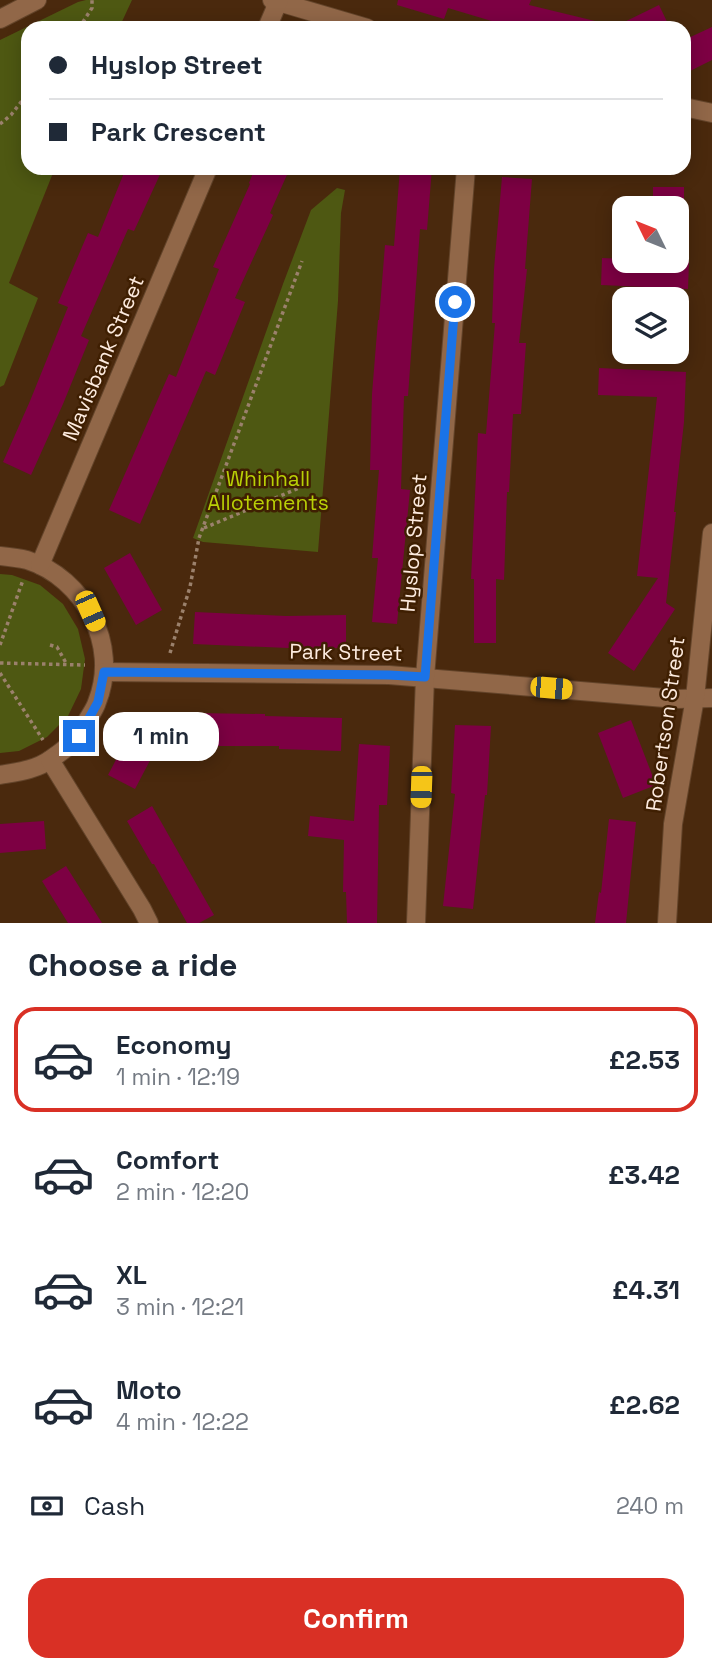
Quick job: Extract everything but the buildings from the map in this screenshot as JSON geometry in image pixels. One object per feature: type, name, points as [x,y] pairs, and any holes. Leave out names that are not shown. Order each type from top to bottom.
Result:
[{"type":"street","points":[[0,19],[37,0]]},
{"type":"street","points":[[269,21],[276,1],[343,21]]},
{"type":"street","points":[[691,108],[712,113]]},
{"type":"street","name":"Mavisbank Street","points":[[35,563],[205,175]]},
{"type":"street","name":"Hyslop Street","points":[[416,923],[425,677],[465,175]]},
{"type":"street","name":"Robertson Street","points":[[667,923],[673,824],[703,698],[712,533]]},
{"type":"street","points":[[0,556],[35,563],[62,578],[77,593],[90,611],[98,630],[104,669],[98,702],[79,736],[52,759],[24,771],[0,775]]},
{"type":"street","name":"Park Street","points":[[104,669],[166,673],[389,675],[677,699],[703,698]]},
{"type":"street","points":[[52,759],[149,923]]},
{"type":"path","points":[[84,21],[92,8],[92,0]]},
{"type":"path","points":[[0,124],[21,102]]},
{"type":"path","points":[[166,673],[190,587],[200,538],[302,261]]},
{"type":"path","points":[[204,528],[299,488]]},
{"type":"path","points":[[0,645],[35,563]]},
{"type":"path","points":[[50,646],[57,646],[67,664]]},
{"type":"path","points":[[0,663],[67,664],[104,669]]},
{"type":"path","points":[[0,673],[52,759]]},
{"type":"green space","points":[[132,0],[122,21],[39,21],[78,2]]},
{"type":"green space","points":[[21,30],[21,175],[52,175],[9,283],[38,298],[4,385],[0,387],[0,40]]},
{"type":"green space","name":"Whinhall Allotements","points":[[337,188],[345,190],[341,213],[338,301],[318,552],[203,542],[193,538],[311,210]]},
{"type":"green space","points":[[0,574],[12,575],[40,585],[63,604],[78,629],[85,659],[81,689],[68,716],[47,737],[19,751],[0,753]]},
{"type":"route","points":[[79,736],[98,702],[104,672],[425,677],[455,302]]}]
